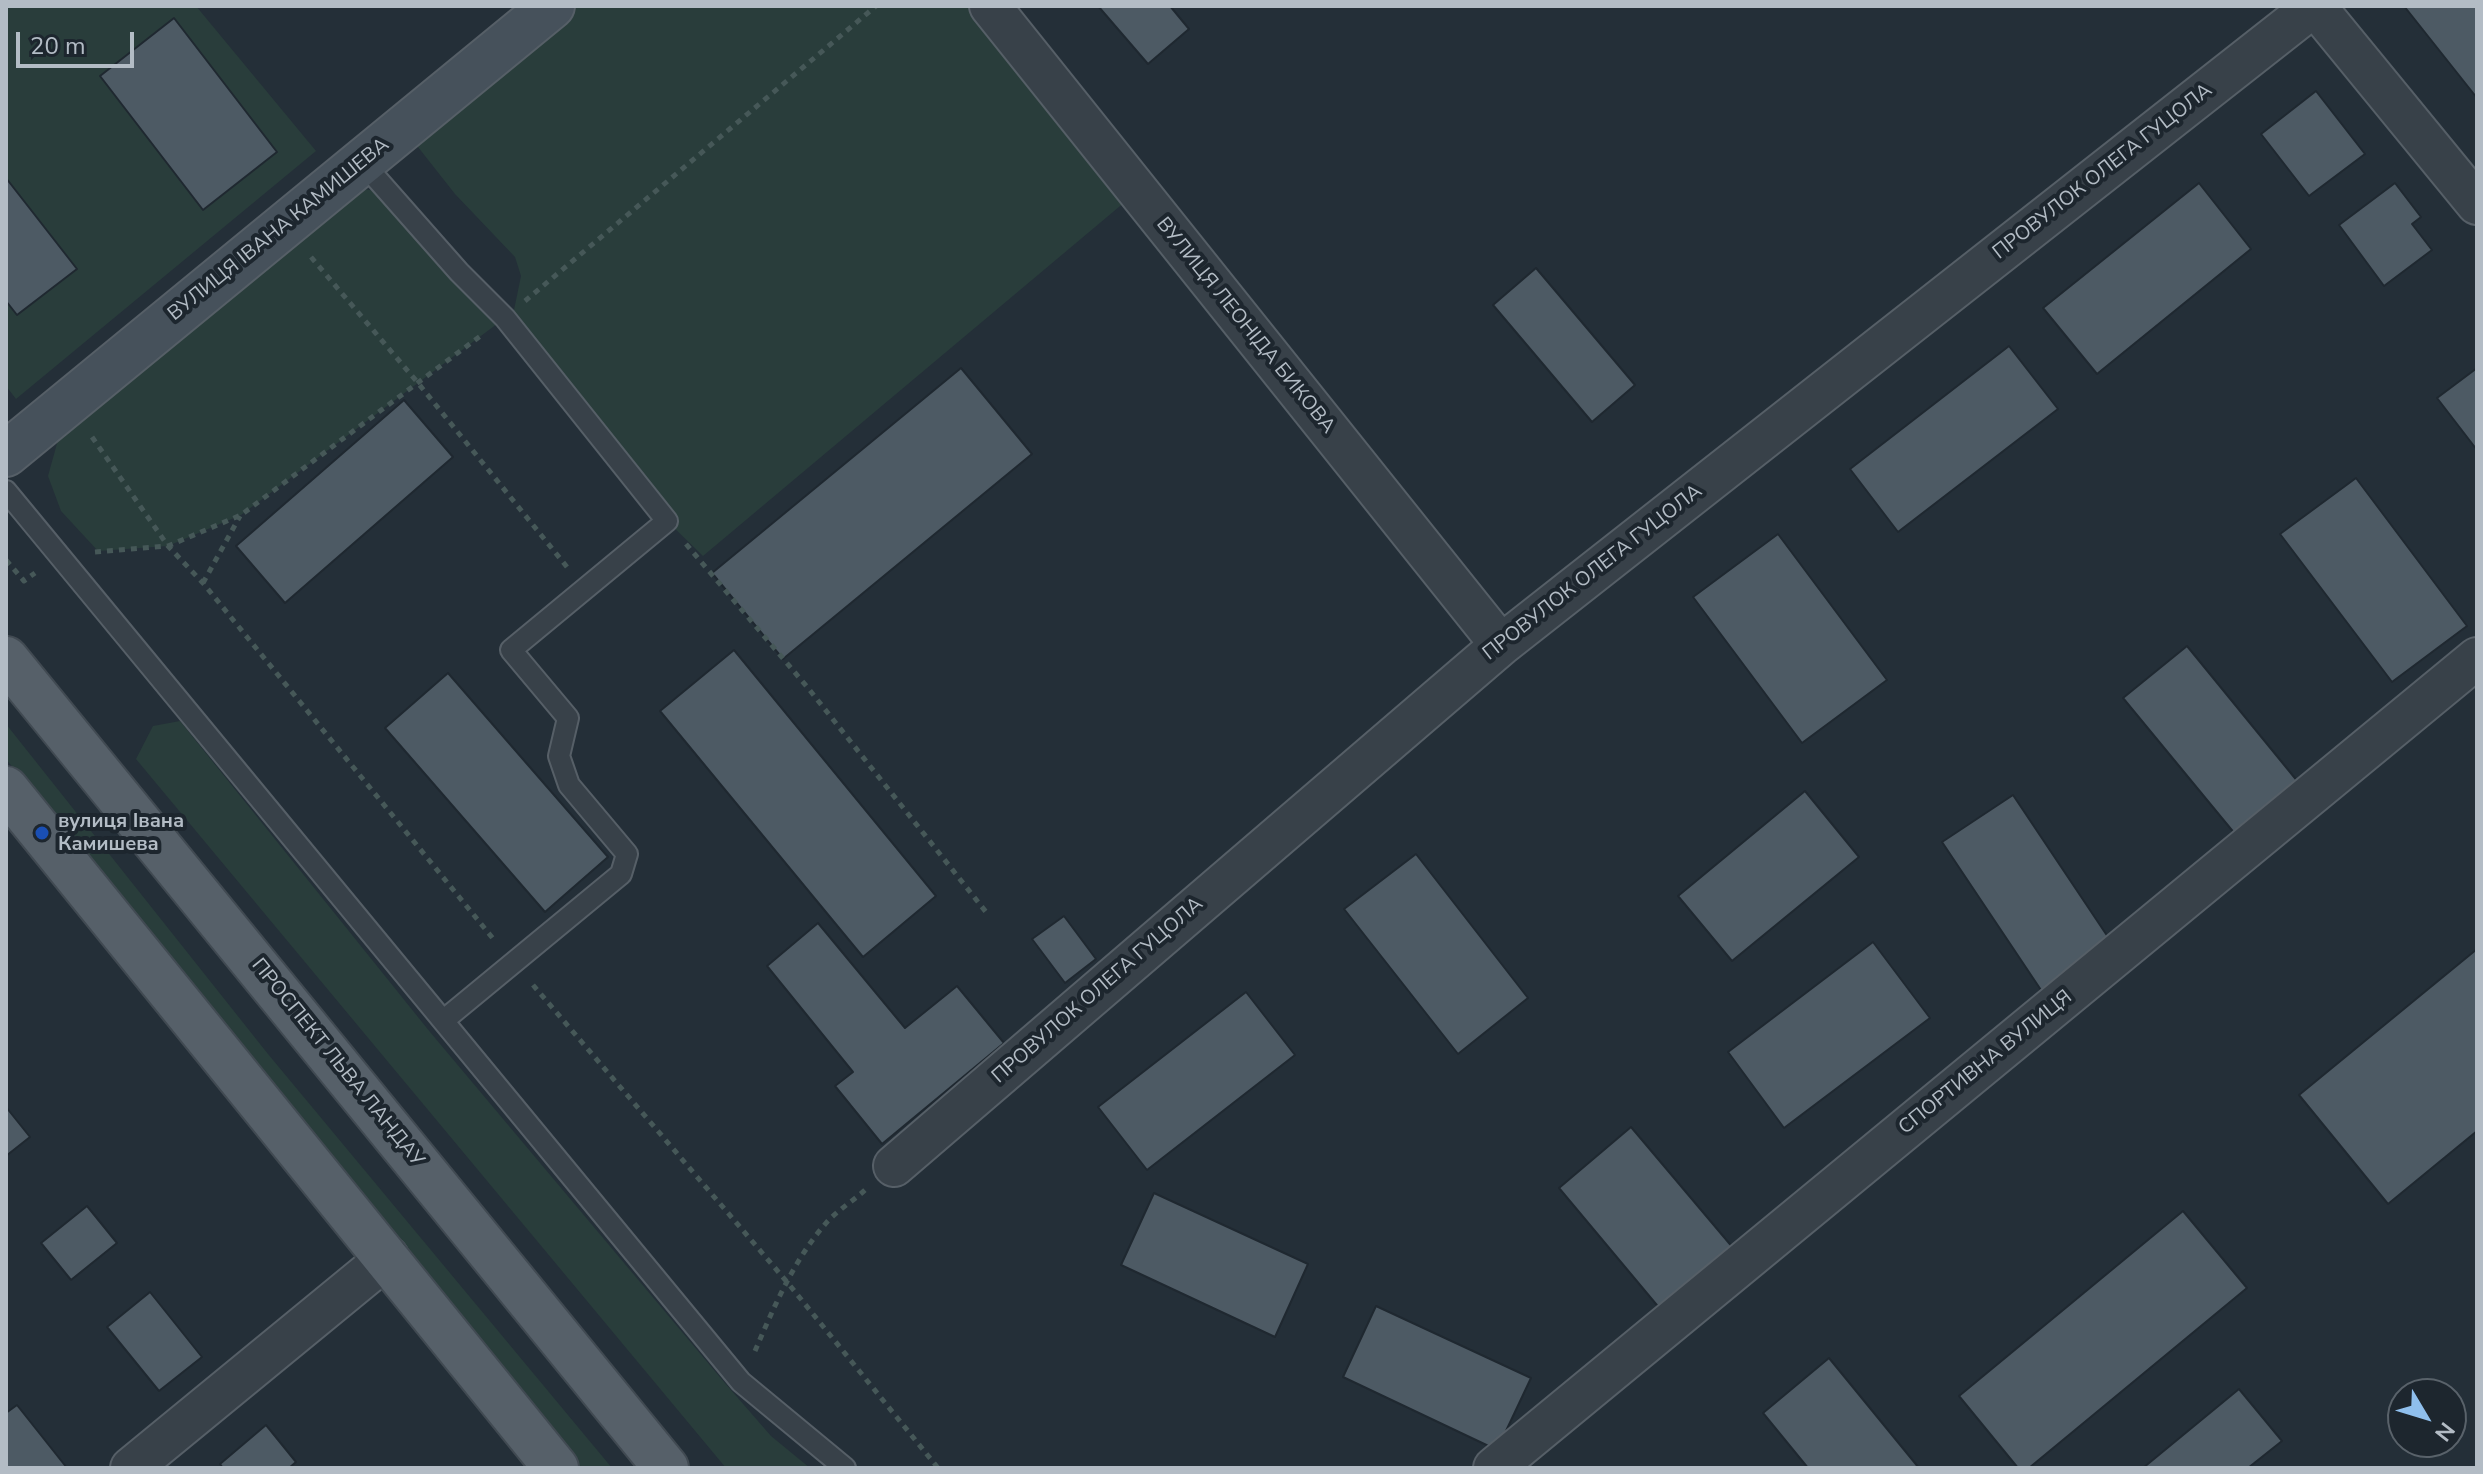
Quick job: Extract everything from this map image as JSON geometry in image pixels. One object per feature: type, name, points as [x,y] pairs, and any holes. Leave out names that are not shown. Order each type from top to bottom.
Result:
[{"type":"main road","name":"ПРОСПЕКТ ЛЬВА ЛАНДАУ","points":[[6,659],[666,1468]]},
{"type":"main road","points":[[6,789],[556,1468]]},
{"type":"street","name":"ВУЛИЦЯ ІВАНА КАМИШЕВА","points":[[6,454],[552,6]]},
{"type":"street","name":"ВУЛИЦЯ ЛЕОНІДА БИКОВА","points":[[990,6],[1501,645]]},
{"type":"street","name":"ПРОВУЛОК ОЛЕГА ГУЦОЛА","points":[[894,1166],[1501,645],[2315,6]]},
{"type":"street","points":[[2315,6],[2477,204]]},
{"type":"street","name":"СПОРТИВНА ВУЛИЦЯ","points":[[1494,1468],[2477,658]]},
{"type":"street","points":[[131,1468],[388,1257]]},
{"type":"lane","points":[[362,162],[459,272],[505,318],[667,521],[511,650],[568,718],[559,756],[569,785],[627,854],[621,874],[444,1020]]},
{"type":"lane","points":[[6,491],[741,1382],[845,1468]]},
{"type":"path","points":[[68,404],[168,546],[241,515],[505,318],[876,6]]},
{"type":"path","points":[[285,226],[418,383],[585,590]]},
{"type":"path","points":[[203,583],[241,515]]},
{"type":"path","points":[[667,521],[808,688],[986,912]]},
{"type":"path","points":[[741,1382],[777,1301],[804,1254],[827,1222],[894,1166]]},
{"type":"green space","points":[[6,6],[196,6],[316,151],[16,399],[6,386]]},
{"type":"green space","points":[[551,6],[990,6],[1138,191],[703,556],[667,521],[505,318],[241,515],[168,546],[98,551],[61,511],[48,476],[68,404],[333,186],[389,192],[505,317],[514,310],[521,276],[515,257],[455,194],[403,128]]},
{"type":"green space","points":[[180,721],[430,1032],[724,1382],[771,1436],[810,1468],[726,1468],[136,759],[153,726]]},
{"type":"green space","points":[[6,724],[268,1054],[612,1468],[582,1468],[250,1067],[6,759]]},
{"type":"building","points":[[1098,6],[1170,6],[1189,29],[1148,64]]},
{"type":"building","points":[[2404,6],[2477,6],[2477,98]]},
{"type":"building","points":[[174,18],[277,152],[203,210],[100,76]]},
{"type":"building","points":[[2316,91],[2365,154],[2309,196],[2261,134]]},
{"type":"building","points":[[6,178],[77,269],[17,315],[6,301]]},
{"type":"building","points":[[2199,183],[2251,249],[2097,374],[2043,308]]},
{"type":"building","points":[[2395,183],[2421,217],[2412,224],[2432,250],[2384,286],[2339,225]]},
{"type":"building","points":[[1536,268],[1635,385],[1592,422],[1493,305]]},
{"type":"building","points":[[2009,346],[2058,409],[1898,532],[1850,469]]},
{"type":"building","points":[[961,368],[1032,454],[783,659],[712,573]]},
{"type":"building","points":[[2477,368],[2477,450],[2437,398]]},
{"type":"building","points":[[404,400],[453,457],[285,603],[236,546]]},
{"type":"building","points":[[2356,478],[2467,626],[2392,682],[2280,534]]},
{"type":"building","points":[[1778,534],[1887,680],[1802,743],[1693,597]]},
{"type":"building","points":[[2187,646],[2303,788],[2240,840],[2123,698]]},
{"type":"building","points":[[734,650],[936,896],[863,957],[660,711]]},
{"type":"building","points":[[448,673],[608,857],[545,912],[385,728]]},
{"type":"building","points":[[1805,791],[1859,857],[1732,961],[1678,896]]},
{"type":"building","points":[[2013,795],[2114,946],[2043,993],[1942,842]]},
{"type":"building","points":[[1416,854],[1528,998],[1458,1054],[1344,909]]},
{"type":"building","points":[[1064,916],[1096,959],[1065,983],[1032,939]]},
{"type":"building","points":[[818,923],[905,1028],[957,986],[1004,1043],[882,1144],[835,1086],[853,1072],[767,966]]},
{"type":"building","points":[[1873,942],[1930,1018],[1784,1128],[1728,1052]]},
{"type":"building","points":[[2477,949],[2477,1131],[2388,1204],[2299,1095]]},
{"type":"building","points":[[1246,992],[1295,1055],[1147,1170],[1098,1107]]},
{"type":"building","points":[[6,1107],[30,1137],[6,1156]]},
{"type":"building","points":[[1631,1127],[1734,1249],[1661,1310],[1559,1188]]},
{"type":"building","points":[[1154,1193],[1308,1264],[1275,1337],[1121,1265]]},
{"type":"building","points":[[87,1206],[117,1243],[71,1280],[41,1243]]},
{"type":"building","points":[[2183,1211],[2247,1288],[2029,1468],[2018,1468],[1959,1396]]},
{"type":"building","points":[[150,1292],[202,1357],[159,1391],[107,1327]]},
{"type":"building","points":[[1376,1306],[1531,1378],[1497,1450],[1343,1377]]},
{"type":"building","points":[[1829,1358],[1919,1468],[1808,1468],[1763,1413]]},
{"type":"building","points":[[2239,1389],[2282,1441],[2248,1468],[2143,1468]]},
{"type":"building","points":[[17,1405],[67,1468],[6,1468],[6,1413]]},
{"type":"building","points":[[266,1425],[296,1462],[289,1468],[223,1468],[220,1464]]},
{"type":"place","name":"вулиця Івана Камишева","points":[[42,833]]}]
